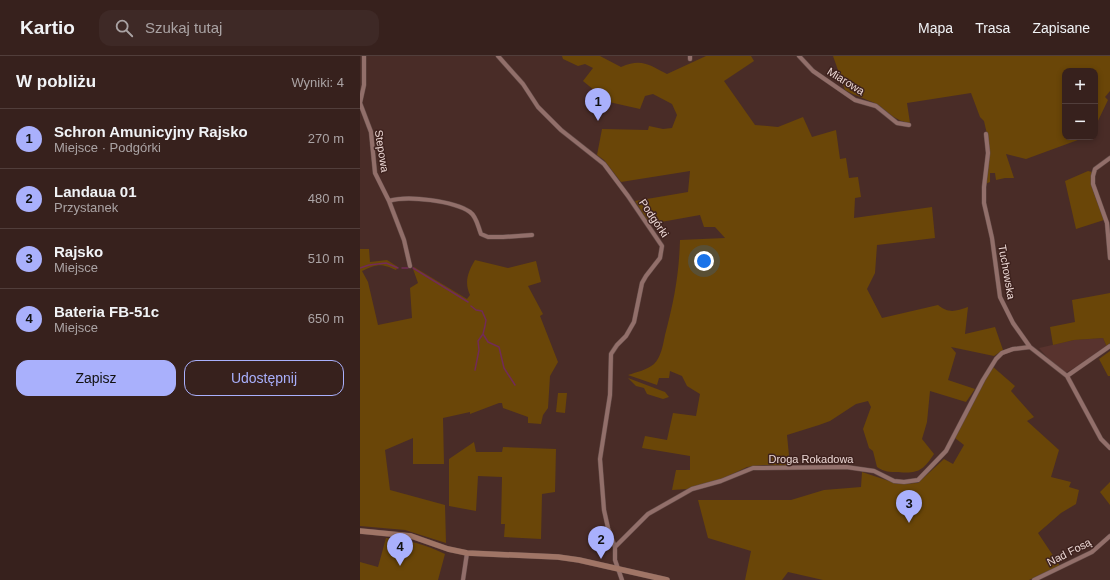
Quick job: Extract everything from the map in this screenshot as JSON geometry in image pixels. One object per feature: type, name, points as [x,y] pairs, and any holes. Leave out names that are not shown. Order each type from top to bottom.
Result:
[{"type":"street","name":"Stepowa","points":[[364,56],[364,78],[360,103],[371,132],[375,173],[389,201],[404,240],[410,266]]},
{"type":"street","name":"Podgórki","points":[[498,56],[523,84],[538,107],[561,130],[604,164],[662,246],[660,258],[642,283],[634,322],[626,336],[611,354],[610,395],[600,459],[604,510],[615,548],[615,560],[622,580]]},
{"type":"street","name":"Miarowa","points":[[798,56],[813,71],[855,100],[876,106],[897,123],[910,125]]},
{"type":"street","name":"Tuchowska","points":[[986,134],[988,153],[984,203],[992,238],[1000,297],[1013,323],[1030,347],[1067,376],[1101,439],[1110,448]]},
{"type":"street","points":[[1110,158],[1095,169],[1093,184],[1107,223],[1110,258]]},
{"type":"street","points":[[389,201],[434,199],[470,212],[475,217],[481,234],[488,237],[532,235]]},
{"type":"street","points":[[1067,376],[1110,346]]},
{"type":"street","name":"Droga Rokadowa","points":[[615,548],[648,514],[692,489],[721,481],[753,468],[846,466],[874,471],[894,481],[904,482],[918,480],[946,451],[996,358],[1002,353],[1013,349],[1030,347]]},
{"type":"street","points":[[360,531],[411,536],[448,549],[468,553],[558,557],[618,568],[667,580]]},
{"type":"street","name":"Nad Fosą","points":[[1034,580],[1092,552],[1110,536]]},
{"type":"street","points":[[464,580],[468,553]]},
{"type":"shaded area","points":[[562,56],[600,56],[621,67],[628,64],[640,63],[650,65],[667,74],[706,56],[751,56],[754,61],[724,81],[755,125],[778,127],[803,117],[812,137],[836,130],[840,159],[846,158],[849,178],[858,177],[861,197],[855,198],[854,218],[932,207],[935,238],[877,245],[875,273],[867,289],[882,318],[938,305],[949,311],[960,310],[968,307],[965,334],[995,327],[1003,350],[994,356],[951,347],[956,353],[948,380],[975,389],[966,402],[930,391],[927,422],[922,439],[934,454],[923,468],[915,472],[905,472],[887,471],[877,467],[873,451],[869,448],[863,429],[871,407],[868,401],[856,404],[830,421],[787,435],[790,466],[764,465],[747,467],[722,479],[687,489],[672,490],[676,470],[690,470],[690,456],[642,448],[645,436],[667,440],[673,413],[696,416],[700,394],[687,386],[682,376],[670,371],[669,378],[659,378],[657,385],[628,375],[642,371],[651,366],[660,354],[676,288],[680,240],[725,238],[715,227],[704,227],[700,215],[650,224],[635,201],[688,192],[690,171],[621,182],[604,160],[597,155],[602,129],[648,130],[649,126],[663,129],[672,128],[677,115],[672,104],[653,94],[645,96],[640,109],[609,102],[604,103],[600,95],[583,81],[593,68],[585,64],[578,66],[563,59]]},
{"type":"shaded area","points":[[833,56],[1110,56],[1110,91],[1105,97],[1108,100],[1098,121],[1098,68],[1062,68],[1062,140],[1078,140],[1026,159],[1006,154],[1014,178],[996,180],[995,173],[990,173],[990,182],[985,184],[989,143],[984,121],[980,117],[971,93],[907,103],[910,123],[901,121],[880,106],[845,90]]},
{"type":"shaded area","points":[[1088,171],[1092,172],[1091,178],[1093,190],[1104,220],[1076,229],[1065,181]]},
{"type":"shaded area","points":[[360,249],[369,249],[370,262],[387,260],[398,267],[396,270],[379,265],[362,271],[368,282],[378,325],[412,318],[410,288],[418,283],[413,269],[414,267],[467,299],[470,295],[467,281],[470,269],[475,260],[508,268],[536,261],[541,282],[528,286],[543,314],[540,316],[558,362],[550,376],[548,408],[543,415],[541,424],[528,423],[528,417],[503,408],[502,403],[499,403],[470,414],[470,412],[443,418],[444,464],[413,464],[413,438],[385,450],[390,490],[445,505],[446,543],[405,530],[360,526]]},
{"type":"shaded area","points":[[1110,293],[1110,343],[1107,347],[1103,338],[1074,340],[1053,345],[1050,327],[1075,322],[1072,300]]},
{"type":"shaded area","points":[[1103,338],[1107,347],[1089,360],[1065,373],[1053,364],[1039,348],[1074,340]]},
{"type":"shaded area","points":[[1110,351],[1110,376],[1108,376],[1099,359]]},
{"type":"shaded area","points":[[992,366],[1015,386],[1011,391],[1034,417],[1027,421],[1059,450],[1051,477],[1071,482],[1069,487],[1079,490],[1076,504],[1061,513],[1038,533],[1060,566],[1029,580],[823,580],[788,572],[782,580],[745,580],[751,551],[708,538],[698,500],[791,500],[824,490],[861,487],[862,472],[898,484],[918,483],[944,459],[953,464],[964,445],[955,438]]},
{"type":"shaded area","points":[[628,378],[665,392],[669,397],[663,399],[647,394],[644,388],[636,386]]},
{"type":"shaded area","points":[[558,393],[567,393],[565,413],[556,412]]},
{"type":"shaded area","points":[[474,442],[476,452],[502,452],[503,447],[556,449],[555,492],[542,494],[541,539],[504,537],[505,524],[501,524],[502,477],[478,476],[476,511],[449,506],[449,459]]},
{"type":"shaded area","points":[[1110,482],[1110,505],[1100,492]]},
{"type":"shaded area","points":[[386,538],[416,543],[445,554],[438,580],[360,580],[360,562],[378,567]]},
{"type":"waterway","points":[[360,268],[369,265],[386,263],[398,268]]},
{"type":"waterway","points":[[402,268],[408,268]]},
{"type":"waterway","points":[[413,268],[468,302]]},
{"type":"waterway","points":[[471,306],[476,310],[482,311],[486,320],[483,334],[478,341],[479,350],[475,370]]},
{"type":"waterway","points":[[483,334],[488,342],[499,347],[504,368],[515,385]]},
{"type":"place","name":"Schron Amunicyjny Rajsko","points":[[598,121]]},
{"type":"place","name":"Rajsko","points":[[909,523]]},
{"type":"place","name":"Landaua 01","points":[[601,559]]},
{"type":"place","name":"Bateria FB-51c","points":[[400,566]]}]
